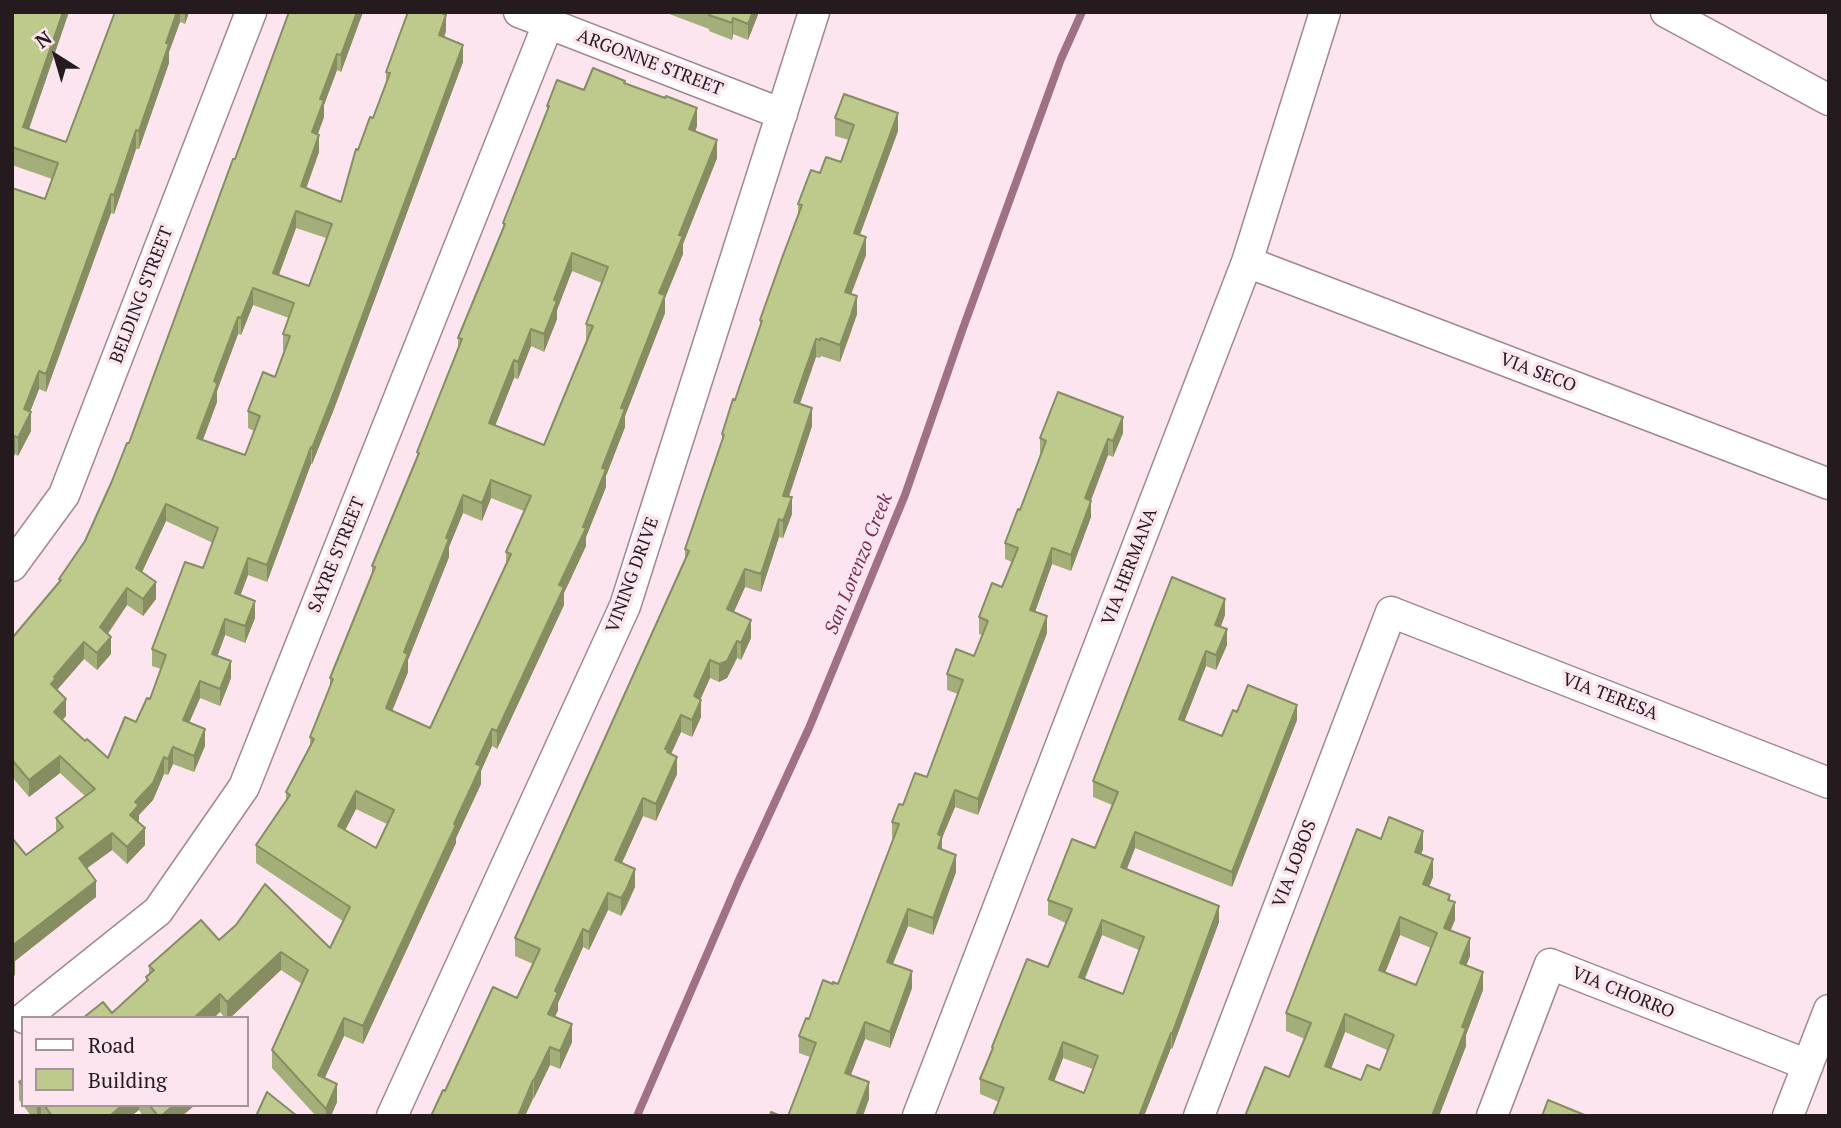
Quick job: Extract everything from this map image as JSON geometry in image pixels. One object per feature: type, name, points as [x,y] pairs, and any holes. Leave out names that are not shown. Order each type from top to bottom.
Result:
[{"type":"street","name":"BELDING STREET","points":[[12,566],[64,495],[251,12]]},
{"type":"street","name":"ARGONNE STREET","points":[[519,12],[782,114]]},
{"type":"street","name":"VINING DRIVE","points":[[392,1116],[625,606],[814,12]]},
{"type":"street","name":"VIA HERMANA","points":[[918,1116],[1247,262],[1325,12]]},
{"type":"street","points":[[1667,12],[1829,100]]},
{"type":"street","name":"SAYRE STREET","points":[[26,1016],[158,911],[244,787],[548,24]]},
{"type":"street","name":"VIA SECO","points":[[1247,262],[1829,484]]},
{"type":"street","name":"VIA TERESA","points":[[1391,612],[1829,783]]},
{"type":"street","name":"VIA LOBOS","points":[[1199,1116],[1391,612]]},
{"type":"street","name":"VIA CHORRO","points":[[1492,1116],[1550,964],[1808,1065]]},
{"type":"street","points":[[1788,1116],[1829,1010]]},
{"type":"building","points":[[12,12],[63,12],[23,127],[66,142],[115,12],[177,12],[166,43],[169,44],[139,131],[136,130],[114,195],[111,194],[46,374],[39,371],[24,409],[31,412],[18,438],[15,436],[12,442],[12,188],[45,199],[58,163],[12,147]]},
{"type":"building","points":[[289,12],[357,12],[341,55],[337,54],[320,99],[324,100],[312,132],[319,135],[301,186],[341,202],[356,149],[358,150],[370,117],[373,118],[408,12],[440,12],[446,15],[439,35],[463,45],[267,565],[248,558],[235,593],[255,601],[245,626],[225,619],[212,654],[231,661],[220,689],[200,681],[183,720],[205,729],[194,756],[173,747],[168,759],[164,757],[153,783],[135,802],[139,805],[130,815],[145,828],[127,847],[112,833],[79,858],[96,881],[12,946],[12,838],[26,855],[63,827],[56,818],[95,789],[60,756],[29,780],[12,760],[12,637],[61,580],[59,579],[85,541],[129,443]],"holes":[[[296,211],[332,224],[309,286],[273,273]],[[253,288],[294,303],[283,334],[290,336],[275,377],[263,372],[248,411],[260,416],[245,455],[197,438],[217,385],[214,381],[238,317],[241,318]],[[166,504],[218,528],[203,568],[185,562],[152,649],[166,655],[150,699],[147,698],[136,722],[125,717],[108,758],[54,712],[66,699],[51,684],[84,642],[97,653],[111,637],[100,627],[127,588],[143,599],[156,582],[136,568]]]},
{"type":"building","points":[[706,12],[753,12],[748,24],[733,18],[732,23]]},
{"type":"building","points":[[593,68],[625,81],[624,83],[697,108],[689,129],[717,140],[679,235],[683,236],[659,293],[665,295],[621,408],[625,409],[602,468],[606,469],[583,527],[586,528],[559,585],[564,587],[497,731],[492,729],[476,764],[481,766],[454,824],[456,825],[363,1026],[344,1018],[318,1075],[337,1084],[326,1109],[272,1050],[308,970],[281,952],[227,1002],[220,994],[196,1016],[86,1016],[103,1002],[112,1013],[148,980],[146,977],[154,970],[149,966],[201,920],[219,940],[236,925],[265,884],[330,948],[350,907],[256,845],[290,795],[286,792],[314,739],[310,737],[333,679],[330,678],[375,567],[372,566],[419,453],[417,452],[462,339],[458,338],[505,224],[503,223],[557,80],[584,90]],"holes":[[[572,253],[608,267],[586,324],[593,326],[544,445],[489,423],[514,360],[518,362],[531,329],[544,334]],[[491,480],[531,496],[506,552],[511,554],[430,728],[386,708],[408,654],[404,652],[449,539],[446,538],[463,495],[482,503]],[[356,791],[394,810],[376,848],[338,826]]]},
{"type":"building","points":[[844,94],[898,113],[854,233],[866,237],[845,292],[857,296],[851,315],[840,345],[821,338],[816,339],[794,402],[812,408],[783,496],[792,497],[783,521],[779,519],[761,574],[745,569],[727,609],[751,620],[741,643],[737,641],[727,661],[719,664],[710,660],[694,696],[701,700],[692,720],[681,715],[665,749],[677,757],[656,804],[643,798],[615,860],[635,869],[626,890],[621,898],[608,893],[589,932],[583,929],[555,991],[558,993],[548,1014],[572,1024],[560,1051],[550,1047],[518,1116],[431,1116],[493,987],[517,998],[540,949],[515,938],[689,551],[685,549],[724,435],[722,434],[733,399],[735,400],[762,321],[760,320],[802,205],[798,204],[811,170],[820,173],[826,157],[841,162],[854,125],[835,118]]},
{"type":"building","points":[[1058,392],[1123,417],[1113,441],[1108,439],[1085,498],[1091,501],[1071,555],[1052,548],[1030,610],[1047,616],[978,799],[955,790],[938,834],[942,836],[938,848],[956,855],[933,918],[908,909],[887,962],[912,971],[890,1032],[865,1022],[845,1073],[869,1082],[856,1116],[788,1116],[816,1043],[799,1036],[806,1018],[809,1019],[823,980],[838,984],[899,824],[892,822],[899,804],[903,805],[915,773],[927,777],[963,680],[947,674],[956,649],[974,656],[988,621],[979,617],[992,583],[1002,587],[1018,548],[1005,543],[1046,441],[1040,438]]},
{"type":"building","points":[[1172,577],[1225,599],[1215,625],[1227,629],[1216,655],[1206,651],[1179,719],[1222,736],[1233,710],[1237,712],[1248,685],[1297,705],[1232,872],[1135,832],[1121,867],[1219,906],[1139,1116],[993,1116],[1004,1088],[980,1079],[992,1047],[1027,959],[1048,967],[1072,909],[1048,900],[1072,839],[1095,848],[1118,792],[1093,781]],"holes":[[[1102,920],[1144,937],[1123,994],[1079,977]],[[1063,1042],[1098,1056],[1084,1093],[1049,1079]]]},
{"type":"building","points":[[1389,817],[1423,831],[1415,852],[1433,859],[1423,884],[1450,895],[1448,900],[1455,902],[1444,928],[1470,938],[1460,963],[1483,972],[1462,1027],[1466,1028],[1432,1116],[1245,1116],[1265,1067],[1289,1077],[1311,1023],[1286,1013],[1357,829],[1381,839]],"holes":[[[1400,917],[1437,933],[1416,985],[1379,970]],[[1345,1014],[1394,1035],[1380,1070],[1367,1065],[1361,1080],[1325,1066]]]},
{"type":"building","points":[[267,1092],[297,1116],[256,1116]]},
{"type":"building","points":[[1548,1100],[1587,1116],[1542,1116]]},
{"type":"building","points":[[45,1107],[120,1107],[110,1116],[52,1116]]},
{"type":"building","points":[[151,1107],[172,1107],[161,1116]]},
{"type":"waterway","name":"San Lorenzo Creek","points":[[637,1116],[739,880],[809,728],[905,495],[1061,59],[1082,12]]}]
